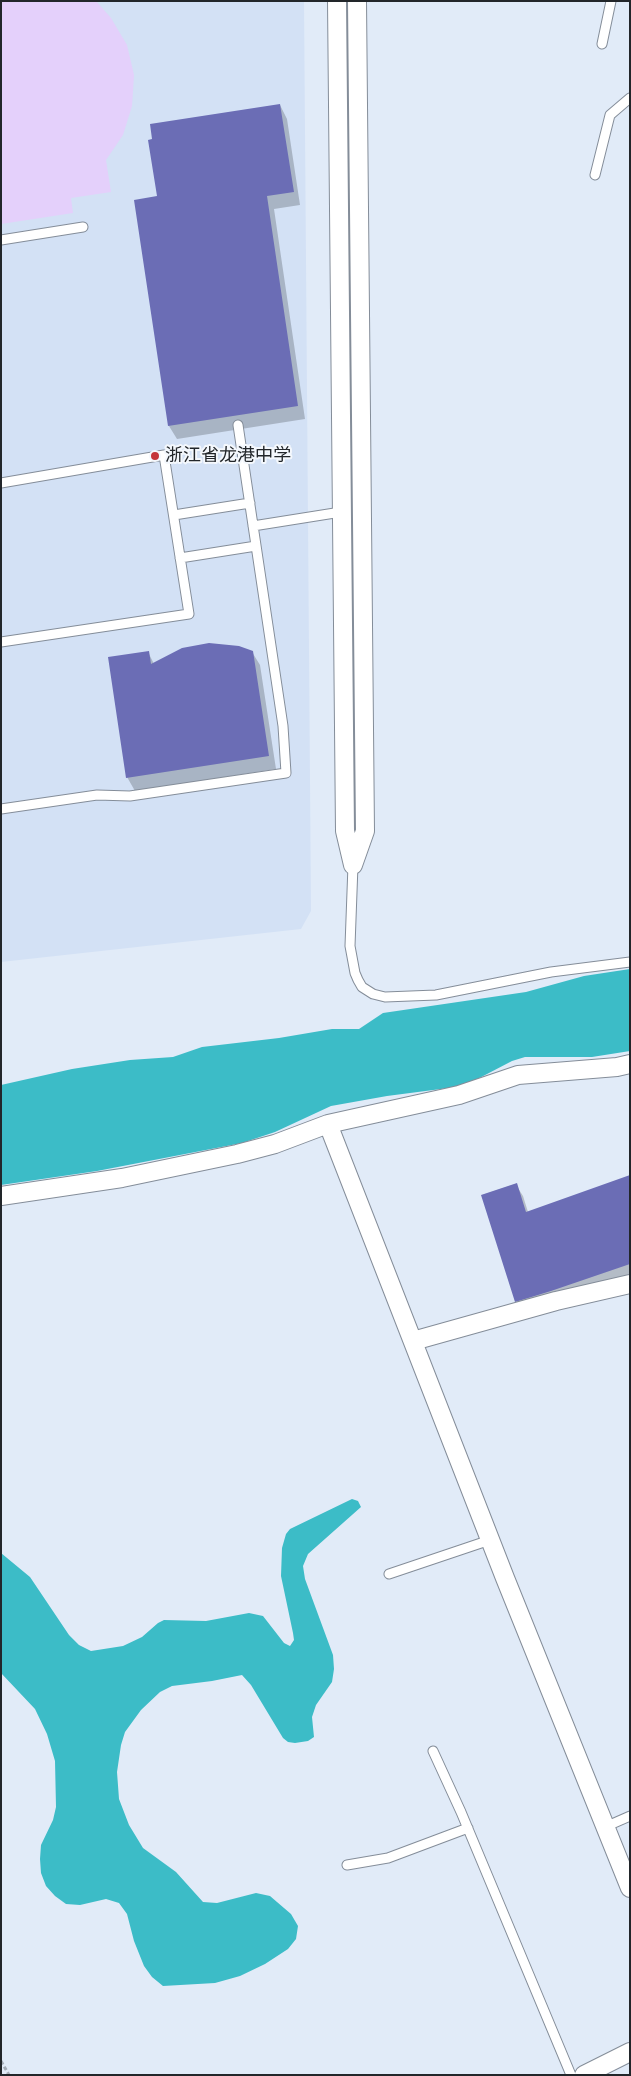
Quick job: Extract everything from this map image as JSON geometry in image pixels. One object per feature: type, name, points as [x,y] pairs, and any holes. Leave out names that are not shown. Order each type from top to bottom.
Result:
[{"type":"street","points":[[337,1],[344,831],[353,865]]},
{"type":"street","points":[[353,865],[365,831],[357,1]]},
{"type":"street","points":[[1,1196],[122,1178],[237,1154],[275,1144],[328,1124],[459,1096],[518,1075],[618,1067],[630,1064]]},
{"type":"street","points":[[328,1124],[490,1540],[630,1888]]},
{"type":"street","points":[[413,1341],[556,1301],[630,1284]]},
{"type":"street","points":[[584,2075],[630,2052]]},
{"type":"lane","points":[[602,44],[611,1]]},
{"type":"lane","points":[[595,174],[610,115],[630,98]]},
{"type":"lane","points":[[1,240],[82,226]]},
{"type":"lane","points":[[1,809],[97,795],[130,796],[286,773],[283,726],[238,425]]},
{"type":"lane","points":[[1,483],[164,455],[189,614],[1,642]]},
{"type":"lane","points":[[174,516],[250,504]]},
{"type":"lane","points":[[253,526],[342,512]]},
{"type":"lane","points":[[180,558],[256,546]]},
{"type":"lane","points":[[353,865],[350,946],[355,974],[362,986],[373,994],[385,997],[436,995],[551,972],[630,962]]},
{"type":"lane","points":[[389,1574],[490,1540]]},
{"type":"lane","points":[[433,1751],[468,1828],[571,2075]]},
{"type":"lane","points":[[605,1827],[630,1816]]},
{"type":"lane","points":[[347,1865],[388,1858],[468,1828]]},
{"type":"path","points":[[1,2061],[9,2075]]},
{"type":"shaded area","name":"浙江省龙港中学","points":[[1,1],[304,1],[311,911],[301,929],[1,962]]},
{"type":"shaded area","points":[[1,1],[96,1],[111,18],[127,45],[134,75],[132,106],[123,135],[106,160],[111,192],[71,198],[73,213],[1,224]]},
{"type":"water","points":[[630,969],[630,1051],[592,1057],[525,1057],[512,1061],[464,1086],[387,1096],[331,1106],[275,1132],[242,1143],[97,1171],[1,1185],[1,1085],[72,1069],[130,1060],[173,1057],[202,1047],[279,1038],[332,1029],[359,1029],[383,1013],[526,992],[584,976]]},
{"type":"water","points":[[352,1499],[358,1501],[361,1507],[308,1554],[303,1566],[305,1579],[333,1655],[334,1669],[332,1682],[316,1705],[312,1717],[314,1737],[308,1741],[295,1743],[288,1742],[283,1738],[251,1685],[242,1675],[172,1686],[160,1692],[141,1710],[125,1732],[117,1772],[119,1799],[129,1825],[143,1848],[176,1872],[203,1902],[217,1903],[256,1893],[270,1896],[291,1914],[298,1926],[296,1939],[288,1949],[265,1964],[240,1976],[215,1983],[163,1986],[152,1977],[144,1966],[134,1941],[127,1914],[119,1903],[106,1899],[80,1905],[66,1904],[46,1886],[41,1873],[41,1845],[53,1820],[56,1807],[55,1761],[47,1734],[35,1709],[1,1673],[1,1553],[30,1577],[69,1635],[79,1645],[91,1651],[123,1646],[142,1637],[164,1620],[206,1621],[249,1613],[263,1616],[284,1643],[290,1646],[294,1640],[281,1576],[282,1548],[286,1534],[290,1529]]},
{"type":"building","points":[[280,104],[294,192],[267,196],[298,406],[168,426],[134,200],[157,196],[148,140],[152,139],[150,124]]},
{"type":"building","points":[[209,643],[239,646],[253,651],[269,756],[126,778],[108,657],[149,651],[151,664],[182,648]]},
{"type":"building","points":[[630,1175],[630,1264],[515,1302],[481,1195],[517,1183],[526,1212]]},
{"type":"place","name":"浙江省龙港中学","points":[[155,456]]}]
